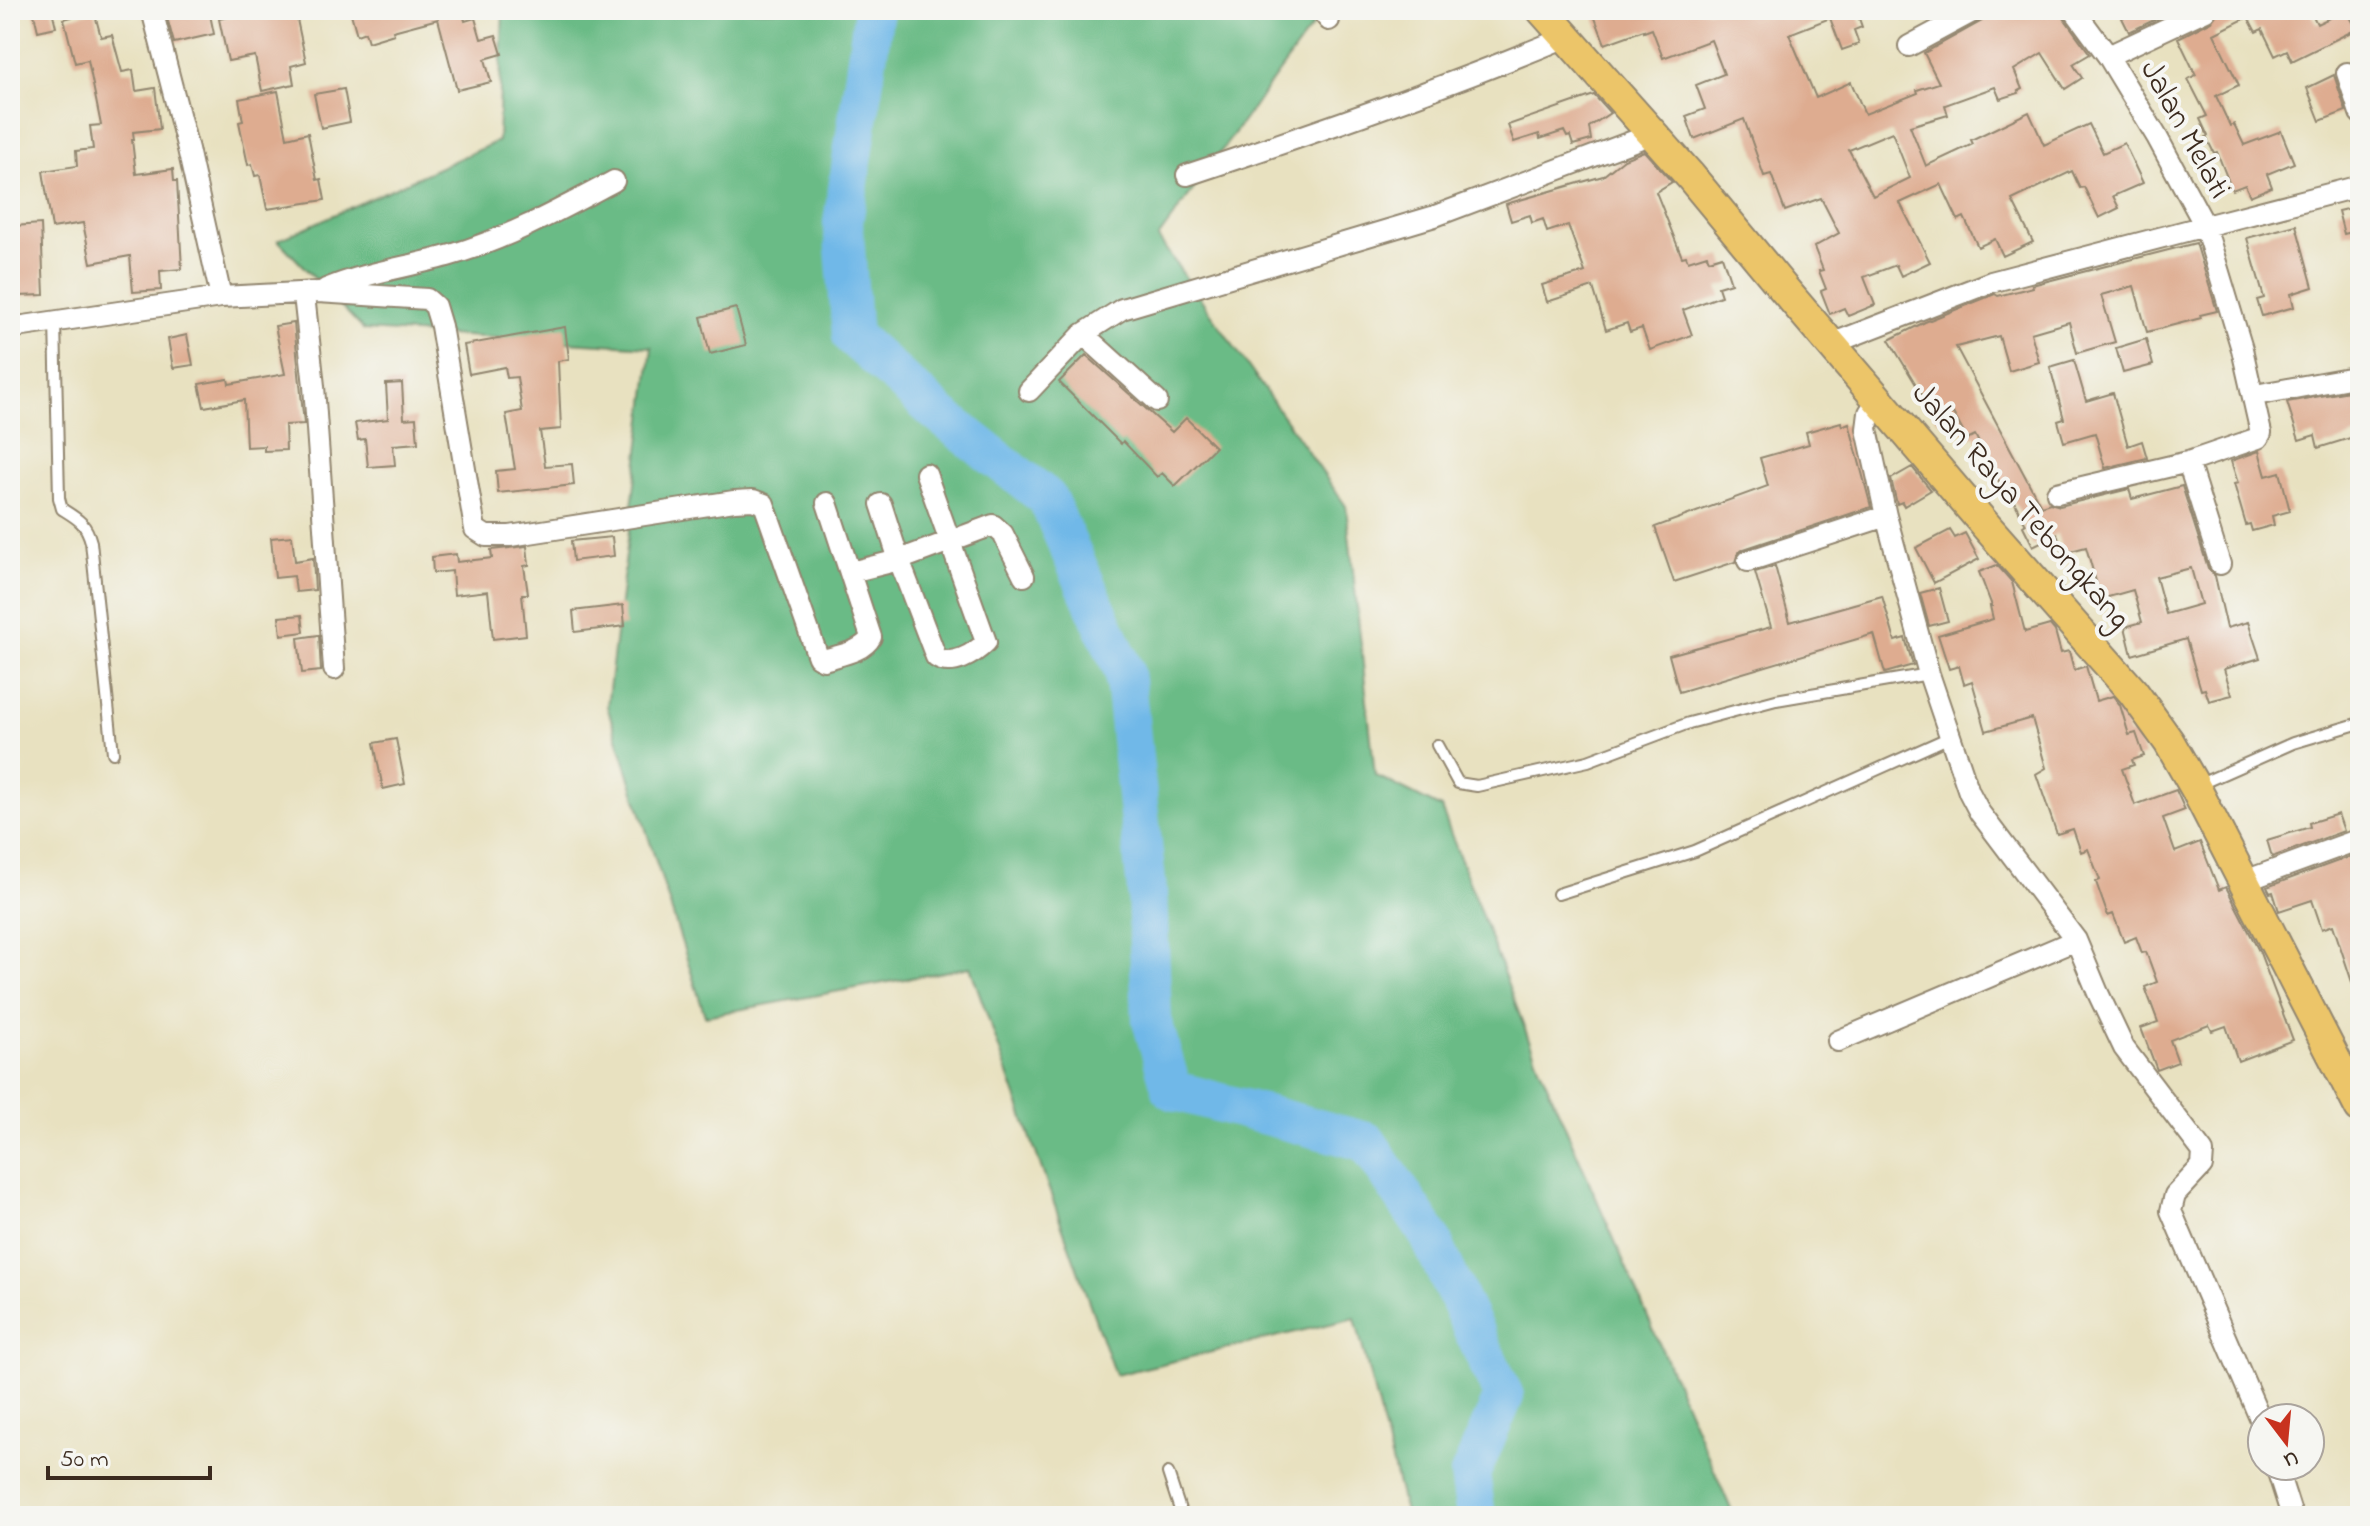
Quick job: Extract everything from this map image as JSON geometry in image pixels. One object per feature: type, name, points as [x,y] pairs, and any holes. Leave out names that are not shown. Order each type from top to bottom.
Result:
[{"type":"main road","name":"Jalan Raya Tebongkang","points":[[1546,11],[1740,234],[1987,527],[2133,692],[2169,742],[2195,787],[2360,1108]]},
{"type":"street","points":[[1909,46],[1976,10]]},
{"type":"street","name":"Jalan Melati","points":[[2074,10],[2108,56],[2157,137],[2205,226],[2360,186]]},
{"type":"street","points":[[2108,56],[2206,10]]},
{"type":"street","points":[[157,11],[221,297]]},
{"type":"street","points":[[1187,175],[1451,84],[1566,37]]},
{"type":"street","points":[[2347,73],[2360,113]]},
{"type":"street","points":[[1029,391],[1083,334],[1122,309],[1141,301],[1435,216],[1652,134]]},
{"type":"street","points":[[311,294],[348,280],[451,255],[525,228],[614,181]]},
{"type":"street","points":[[1831,344],[1991,282],[2205,226],[2255,395],[2261,427],[2258,438],[2188,462],[2057,493]]},
{"type":"street","points":[[311,294],[316,416],[334,669]]},
{"type":"street","points":[[10,328],[221,297],[311,294],[427,299],[435,306],[441,326],[475,529],[486,536],[510,536],[734,501],[759,501],[764,504],[818,657],[824,660],[861,647],[871,637],[827,503]]},
{"type":"street","points":[[1083,334],[1157,401]]},
{"type":"street","points":[[2255,395],[2360,376]]},
{"type":"street","points":[[1878,398],[1869,413],[1867,429],[1886,516],[1929,674],[1973,802],[2076,940],[2124,1048],[2203,1152],[2202,1166],[2175,1195],[2170,1205],[2171,1211],[2253,1402]]},
{"type":"street","points":[[2188,462],[2220,564]]},
{"type":"street","points":[[881,504],[936,657],[951,662],[977,651],[986,642],[926,474]]},
{"type":"street","points":[[1748,561],[1886,516]]},
{"type":"street","points":[[851,572],[899,560],[993,525],[1003,534],[1024,576]]},
{"type":"street","points":[[2242,882],[2360,839]]},
{"type":"street","points":[[1838,1041],[2076,940]]},
{"type":"street","points":[[2281,1482],[2292,1516]]},
{"type":"lane","points":[[55,321],[59,498],[62,509],[81,519],[91,542],[113,753]]},
{"type":"lane","points":[[1437,745],[1458,783],[1477,786],[1588,761],[1689,723],[1776,700],[1929,674]]},
{"type":"lane","points":[[2195,787],[2293,743],[2360,723]]},
{"type":"lane","points":[[1558,894],[1695,851],[1950,737]]},
{"type":"lane","points":[[1168,1473],[1182,1516]]},
{"type":"green space","points":[[503,10],[1324,10],[1158,238],[1346,506],[1375,775],[1441,808],[1539,1066],[1734,1516],[1406,1516],[1355,1318],[1115,1375],[970,967],[705,1016],[607,706],[652,347],[364,330],[278,240],[498,141]]},
{"type":"building","points":[[33,10],[52,10],[56,27],[38,31]]},
{"type":"building","points":[[209,10],[214,34],[174,43],[166,14]]},
{"type":"building","points":[[242,10],[295,10],[306,62],[291,66],[294,84],[262,91],[255,56],[228,61],[219,19],[243,14]]},
{"type":"building","points":[[350,10],[462,10],[465,21],[475,18],[481,39],[496,35],[502,54],[485,59],[491,82],[457,90],[438,19],[393,31],[394,34],[368,42],[365,32],[357,35]]},
{"type":"building","points":[[1592,10],[1856,10],[1862,27],[1854,30],[1859,44],[1842,50],[1830,18],[1789,34],[1816,98],[1851,82],[1865,114],[1939,83],[1924,53],[1982,21],[1989,11],[2061,10],[2090,54],[2073,64],[2082,78],[2065,89],[2042,53],[2014,70],[2022,89],[2019,93],[2000,99],[1995,87],[1945,105],[1948,115],[1910,126],[1926,166],[2029,112],[2044,145],[2089,124],[2103,153],[2124,143],[2143,183],[2113,196],[2119,208],[2099,218],[2084,187],[2080,188],[2072,171],[2012,200],[2033,242],[2003,256],[1995,239],[1978,247],[1964,217],[1958,220],[1941,184],[1900,203],[1930,262],[1901,276],[1896,265],[1864,277],[1875,305],[1848,316],[1844,308],[1830,314],[1821,291],[1826,289],[1819,271],[1823,270],[1814,247],[1839,233],[1821,198],[1785,211],[1771,174],[1764,176],[1744,119],[1694,139],[1686,116],[1705,109],[1696,85],[1724,74],[1711,40],[1663,58],[1652,29],[1605,44]],"holes":[[[1892,132],[1910,178],[1873,196],[1849,150]]]},
{"type":"building","points":[[2138,10],[2175,10],[2129,32],[2122,18]]},
{"type":"building","points":[[2219,10],[2310,10],[2317,24],[2346,10],[2357,29],[2292,61],[2287,50],[2275,56],[2262,29],[2256,32],[2248,17],[2214,34],[2239,85],[2216,96],[2230,126],[2234,124],[2244,145],[2281,131],[2294,163],[2267,174],[2272,187],[2250,196],[2245,185],[2232,190],[2217,152],[2214,153],[2206,137],[2200,119],[2207,116],[2188,79],[2196,75],[2178,38],[2212,21]]},
{"type":"building","points":[[94,11],[101,37],[112,35],[122,72],[133,70],[136,91],[155,88],[160,129],[133,132],[132,140],[136,174],[173,169],[174,181],[177,181],[182,269],[160,271],[161,290],[133,292],[130,256],[91,263],[83,223],[52,228],[43,171],[77,166],[76,151],[93,149],[90,126],[101,125],[88,60],[75,63],[64,19]]},
{"type":"building","points":[[2334,75],[2346,111],[2320,121],[2307,88]]},
{"type":"building","points":[[344,89],[350,122],[321,128],[314,94]]},
{"type":"building","points":[[278,91],[287,138],[308,133],[317,180],[321,179],[325,200],[267,209],[260,175],[255,176],[252,164],[248,165],[239,122],[243,121],[239,99]]},
{"type":"building","points":[[1594,95],[1610,113],[1589,127],[1591,140],[1573,145],[1564,131],[1540,139],[1539,134],[1514,142],[1508,125]]},
{"type":"building","points":[[1644,151],[1672,182],[1656,192],[1682,257],[1686,256],[1688,261],[1707,255],[1709,260],[1722,256],[1731,283],[1718,287],[1721,296],[1683,310],[1692,335],[1650,350],[1642,328],[1630,332],[1627,323],[1606,330],[1593,287],[1547,302],[1542,285],[1585,272],[1568,225],[1547,232],[1543,219],[1532,223],[1530,215],[1511,221],[1506,204],[1603,176],[1624,159]]},
{"type":"building","points":[[2355,207],[2360,230],[2344,234],[2338,211]]},
{"type":"building","points":[[41,224],[44,295],[18,296],[14,226]]},
{"type":"building","points":[[2296,225],[2313,287],[2291,294],[2294,307],[2262,316],[2257,300],[2264,298],[2247,238]]},
{"type":"building","points":[[2196,243],[2217,311],[2200,315],[2201,318],[2147,332],[2134,286],[2101,295],[2115,342],[2077,353],[2069,322],[2031,333],[2039,362],[2009,371],[1999,336],[1956,347],[2041,506],[2050,503],[2060,506],[2129,489],[2132,499],[2182,486],[2208,568],[2215,576],[2227,628],[2248,622],[2260,658],[2224,669],[2232,695],[2209,701],[2205,689],[2201,690],[2186,639],[2132,655],[2125,627],[2142,622],[2133,590],[2101,599],[2086,547],[2063,553],[2057,534],[2033,546],[2023,526],[2026,524],[1975,435],[1967,439],[1953,413],[1938,421],[1889,340],[1995,294],[1998,296]],"holes":[[[2191,568],[2201,604],[2166,614],[2156,577]]]},
{"type":"building","points":[[736,308],[746,345],[710,354],[701,317]]},
{"type":"building","points":[[294,323],[304,424],[285,425],[286,450],[264,451],[264,446],[246,447],[244,400],[204,407],[199,384],[228,379],[229,384],[285,374],[275,326]]},
{"type":"building","points":[[565,327],[569,359],[558,361],[561,429],[540,431],[545,466],[572,464],[574,485],[498,493],[496,471],[515,469],[506,414],[522,411],[517,377],[507,378],[505,367],[469,374],[464,345]]},
{"type":"building","points":[[187,335],[193,365],[173,368],[168,339]]},
{"type":"building","points":[[2146,339],[2153,365],[2123,373],[2116,348]]},
{"type":"building","points":[[1086,355],[1172,432],[1186,418],[1215,447],[1175,486],[1162,473],[1157,477],[1059,382]]},
{"type":"building","points":[[2074,360],[2086,401],[2113,393],[2128,446],[2142,441],[2147,458],[2105,468],[2095,433],[2064,442],[2058,421],[2064,419],[2050,367]]},
{"type":"building","points":[[402,383],[404,419],[416,418],[418,443],[393,445],[395,465],[368,467],[365,439],[358,440],[355,423],[388,419],[386,384]]},
{"type":"building","points":[[2360,389],[2360,435],[2318,448],[2315,435],[2299,440],[2287,402]]},
{"type":"building","points":[[1841,422],[1842,426],[1849,423],[1871,507],[1744,549],[1738,553],[1735,562],[1674,582],[1655,527],[1768,486],[1760,458],[1809,444],[1806,432]]},
{"type":"building","points":[[2259,451],[2266,476],[2280,472],[2290,511],[2272,516],[2274,525],[2252,531],[2250,524],[2246,525],[2231,461]]},
{"type":"building","points":[[1912,467],[1931,490],[1904,506],[1902,502],[1897,504],[1891,479]]},
{"type":"building","points":[[1950,530],[1955,538],[1965,533],[1979,559],[1934,583],[1916,548]]},
{"type":"building","points":[[292,536],[295,561],[313,558],[315,590],[296,592],[294,576],[275,578],[271,538]]},
{"type":"building","points":[[612,537],[614,556],[573,561],[571,541]]},
{"type":"building","points":[[527,546],[529,565],[524,566],[528,594],[522,594],[526,635],[493,639],[488,591],[454,595],[452,571],[433,573],[432,557],[456,554],[457,562],[492,558],[491,550]]},
{"type":"building","points":[[1997,565],[2012,582],[2025,632],[2050,625],[2055,631],[2061,653],[2069,651],[2074,670],[2086,666],[2096,701],[2113,696],[2120,705],[2129,735],[2136,733],[2144,756],[2132,760],[2134,765],[2122,769],[2135,805],[2176,790],[2185,810],[2163,818],[2175,852],[2200,842],[2219,890],[2226,887],[2260,953],[2293,1040],[2238,1061],[2226,1026],[2212,1031],[2209,1025],[2170,1040],[2178,1062],[2157,1070],[2141,1028],[2158,1022],[2145,987],[2157,982],[2146,952],[2142,953],[2136,937],[2124,942],[2113,914],[2108,916],[2096,882],[2100,880],[2088,849],[2081,852],[2073,829],[2057,834],[2036,774],[2046,768],[2032,718],[1986,731],[1972,681],[1964,684],[1959,666],[1949,669],[1938,635],[1993,619],[1992,606],[1979,572]]},
{"type":"building","points":[[1775,566],[1790,622],[1882,596],[1895,641],[1905,638],[1913,665],[1885,673],[1874,634],[1679,692],[1669,655],[1771,627],[1755,572]]},
{"type":"building","points":[[1939,588],[1948,621],[1929,626],[1920,593]]},
{"type":"building","points":[[623,605],[625,626],[575,632],[573,611]]},
{"type":"building","points":[[302,615],[304,632],[281,635],[279,617]]},
{"type":"building","points":[[319,635],[321,671],[302,673],[298,638]]},
{"type":"building","points":[[396,739],[405,784],[383,789],[374,743]]},
{"type":"building","points":[[2338,814],[2344,831],[2272,857],[2267,840],[2310,827],[2309,823]]},
{"type":"building","points":[[2360,853],[2360,993],[2356,994],[2333,925],[2322,929],[2312,900],[2279,911],[2273,892],[2270,893],[2267,887]]},
{"type":"waterway","points":[[874,10],[843,223],[852,336],[939,414],[1047,498],[1124,671],[1147,891],[1152,1021],[1172,1090],[1367,1142],[1429,1235],[1504,1396],[1470,1474],[1476,1516]]}]
